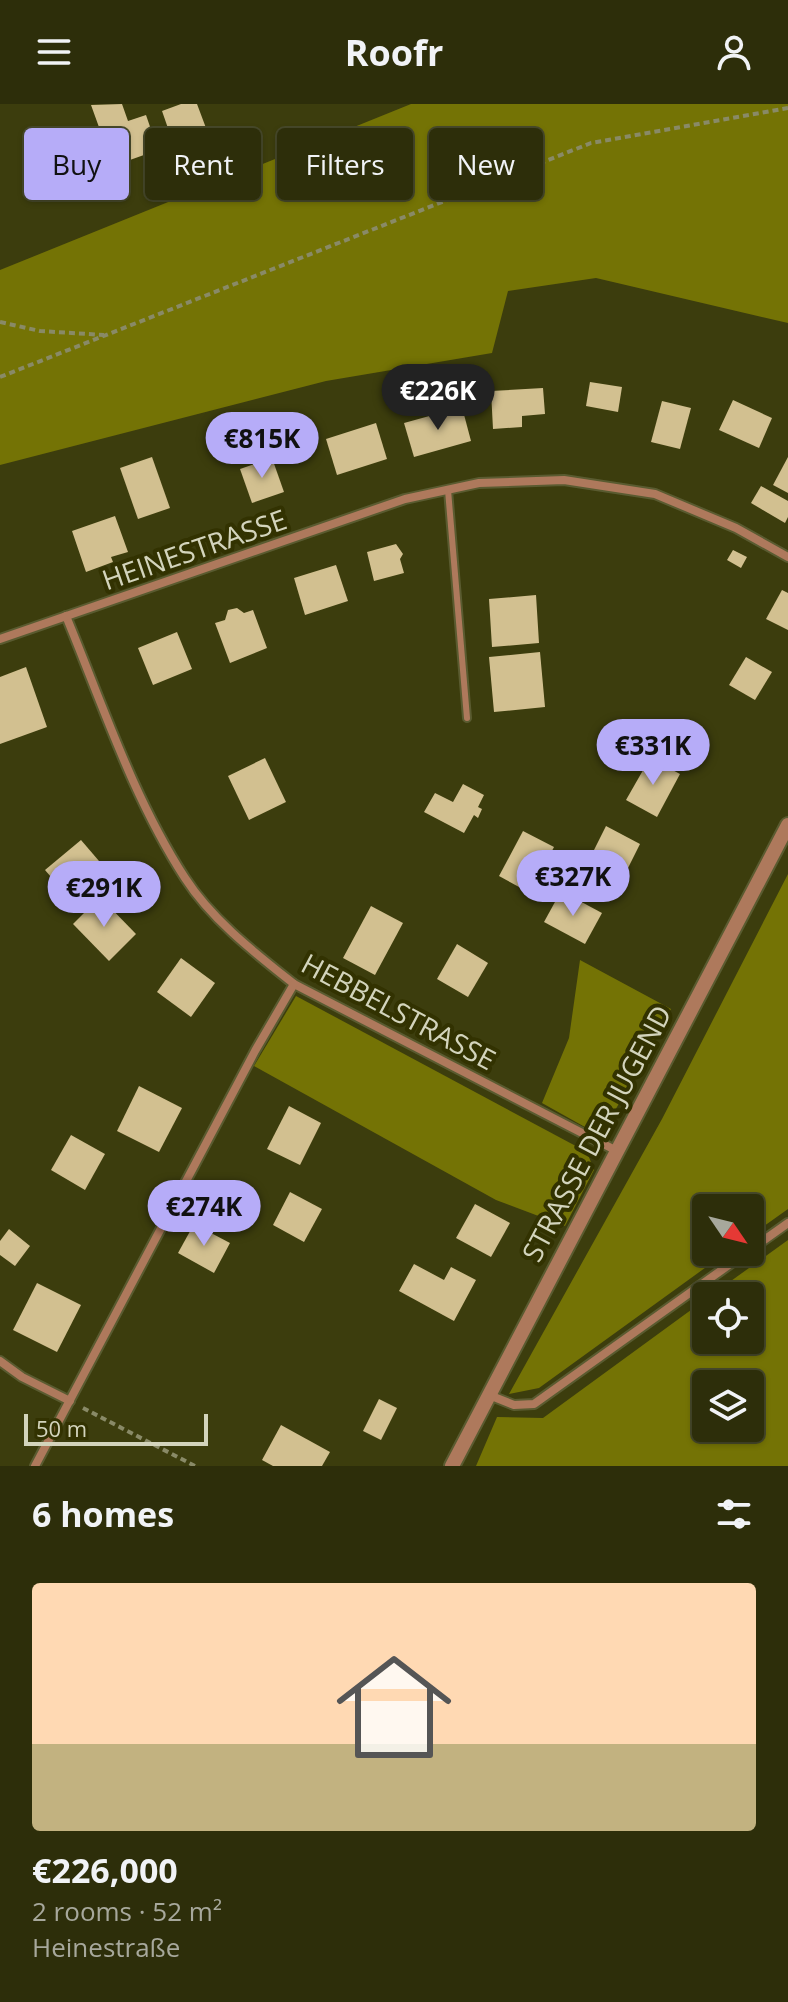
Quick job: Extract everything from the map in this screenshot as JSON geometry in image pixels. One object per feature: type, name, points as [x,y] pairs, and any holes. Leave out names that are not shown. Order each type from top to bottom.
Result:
[{"type":"street","name":"HEINESTRASSE","points":[[0,639],[405,499],[479,483],[564,480],[655,494],[692,508],[788,557]]},
{"type":"street","name":"HEBBELSTRASSE","points":[[66,616],[143,800],[186,880],[216,916],[294,984],[617,1151]]},
{"type":"street","name":"STRASSE DER JUGEND","points":[[452,1466],[788,825]]},
{"type":"street","points":[[35,1466],[255,1051],[294,984]]},
{"type":"street","points":[[764,1240],[788,1223]]},
{"type":"street","points":[[489,1395],[514,1405],[534,1404],[727,1266]]},
{"type":"street","points":[[0,1361],[22,1377],[70,1401]]},
{"type":"lane","points":[[448,490],[467,718]]},
{"type":"path","points":[[0,377],[591,143],[788,108]]},
{"type":"path","points":[[0,322],[40,331],[106,335]]},
{"type":"path","points":[[70,1401],[195,1466]]},
{"type":"shaded area","points":[[411,104],[788,104],[788,323],[596,278],[508,291],[492,353],[326,381],[0,465],[0,270],[173,200],[261,200],[261,165],[277,158],[277,200],[413,200],[413,128],[352,128]]},
{"type":"shaded area","points":[[788,874],[788,1209],[764,1226],[764,1194],[692,1194],[692,1266],[708,1266],[539,1388],[509,1394],[662,1119]]},
{"type":"shaded area","points":[[580,960],[671,1009],[601,1136],[542,1103],[569,1038]]},
{"type":"shaded area","points":[[296,996],[587,1152],[594,1170],[565,1226],[496,1200],[254,1066]]},
{"type":"shaded area","points":[[788,1240],[788,1466],[476,1466],[497,1417],[543,1418],[692,1309],[692,1354],[764,1354],[764,1282],[730,1282],[752,1266],[764,1266],[764,1257]]},
{"type":"building","points":[[122,104],[128,121],[146,115],[150,128],[145,128],[145,155],[129,160],[129,128],[99,128],[91,105]]},
{"type":"building","points":[[181,104],[197,104],[206,128],[168,128],[162,111]]},
{"type":"building","points":[[590,382],[622,387],[618,412],[586,406]]},
{"type":"building","points":[[543,388],[545,414],[522,416],[522,427],[493,429],[491,391]]},
{"type":"building","points":[[733,400],[772,418],[759,448],[719,430]]},
{"type":"building","points":[[662,401],[691,408],[680,449],[651,442]]},
{"type":"building","points":[[462,407],[471,441],[414,457],[404,423]]},
{"type":"building","points":[[376,423],[387,459],[337,475],[326,439]]},
{"type":"building","points":[[152,457],[170,508],[138,519],[120,468]]},
{"type":"building","points":[[788,457],[788,493],[773,485]]},
{"type":"building","points":[[272,458],[284,492],[252,503],[240,469]]},
{"type":"building","points":[[761,486],[788,501],[785,523],[751,503]]},
{"type":"building","points":[[115,516],[128,552],[111,557],[113,562],[86,572],[72,531]]},
{"type":"building","points":[[396,544],[403,554],[400,559],[404,573],[374,581],[367,552]]},
{"type":"building","points":[[733,550],[747,557],[741,568],[727,560]]},
{"type":"building","points":[[336,565],[348,601],[305,615],[294,578]]},
{"type":"building","points":[[782,590],[788,593],[788,630],[766,619]]},
{"type":"building","points":[[536,595],[539,643],[492,647],[489,599]]},
{"type":"building","points":[[237,608],[244,613],[253,610],[267,648],[230,663],[215,623],[225,620],[228,610]]},
{"type":"building","points":[[177,632],[192,669],[153,685],[138,648]]},
{"type":"building","points":[[540,652],[545,707],[494,712],[489,657]]},
{"type":"building","points":[[746,657],[772,672],[755,700],[729,685]]},
{"type":"building","points":[[26,667],[47,727],[0,744],[0,677]]},
{"type":"building","points":[[265,758],[286,802],[249,820],[228,776]]},
{"type":"building","points":[[650,758],[680,774],[657,817],[626,800]]},
{"type":"building","points":[[463,784],[484,795],[478,807],[482,809],[478,818],[474,815],[464,833],[424,812],[435,793],[453,802]]},
{"type":"building","points":[[606,826],[640,844],[623,878],[589,860]]},
{"type":"building","points":[[523,831],[554,847],[530,893],[499,876]]},
{"type":"building","points":[[81,840],[105,868],[69,898],[45,870]]},
{"type":"building","points":[[561,891],[602,913],[585,944],[544,922]]},
{"type":"building","points":[[100,897],[136,934],[109,961],[73,924]]},
{"type":"building","points":[[371,906],[403,923],[375,975],[343,958]]},
{"type":"building","points":[[457,944],[488,963],[468,997],[437,979]]},
{"type":"building","points":[[181,958],[215,983],[191,1017],[157,992]]},
{"type":"building","points":[[139,1086],[182,1108],[159,1152],[117,1131]]},
{"type":"building","points":[[289,1106],[321,1123],[300,1165],[267,1149]]},
{"type":"building","points":[[71,1135],[105,1154],[85,1190],[51,1170]]},
{"type":"building","points":[[290,1192],[322,1209],[304,1242],[273,1225]]},
{"type":"building","points":[[475,1204],[510,1223],[491,1257],[456,1238]]},
{"type":"building","points":[[194,1224],[230,1243],[214,1273],[178,1253]]},
{"type":"building","points":[[9,1229],[30,1246],[15,1266],[0,1255],[0,1241]]},
{"type":"building","points":[[414,1264],[444,1280],[451,1267],[476,1280],[454,1321],[399,1291]]},
{"type":"building","points":[[37,1283],[81,1305],[57,1352],[13,1330]]},
{"type":"building","points":[[379,1399],[397,1408],[381,1440],[363,1431]]},
{"type":"building","points":[[281,1425],[330,1452],[322,1466],[273,1466],[262,1460]]}]
